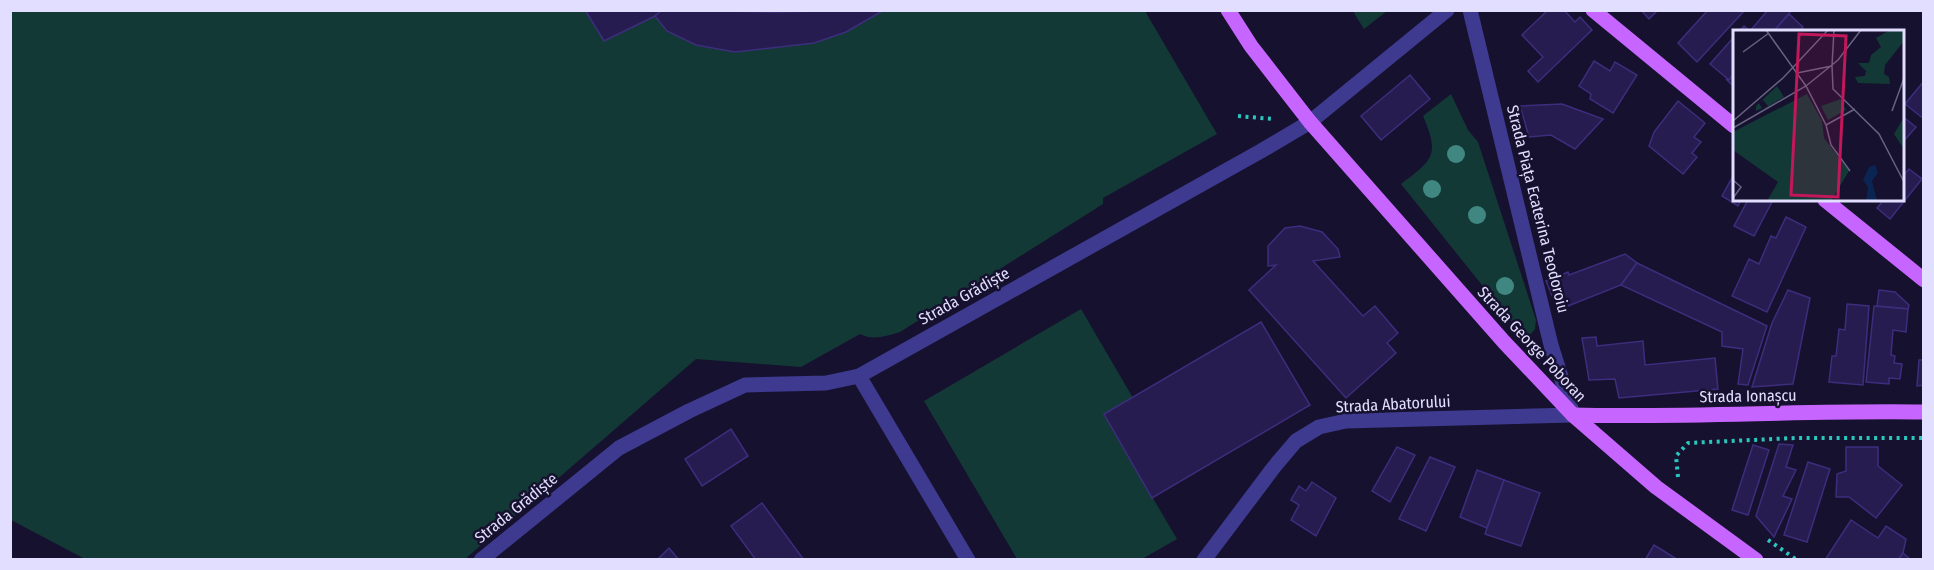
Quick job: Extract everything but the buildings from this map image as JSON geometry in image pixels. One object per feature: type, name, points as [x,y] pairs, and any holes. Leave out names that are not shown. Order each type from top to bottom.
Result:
[{"type":"main road","name":"Strada George Poboran","points":[[1228,10],[1251,46],[1310,122],[1504,342],[1574,415],[1656,488],[1756,560]]},
{"type":"main road","points":[[1593,10],[1733,125]]},
{"type":"main road","points":[[1826,201],[1923,280]]},
{"type":"main road","name":"Strada Ionașcu","points":[[1574,415],[1643,417],[1875,411],[1923,412]]},
{"type":"street","name":"Strada Grădiște","points":[[481,560],[619,448],[689,411],[746,385],[826,383],[859,376],[1310,122],[1447,10]]},
{"type":"street","name":"Strada Piața Ecaterina Teodoroiu","points":[[1470,10],[1551,345],[1574,415]]},
{"type":"street","points":[[859,376],[968,560]]},
{"type":"street","name":"Strada Abatorului","points":[[1204,560],[1296,441],[1319,427],[1346,421],[1574,415]]},
{"type":"path","points":[[1687,484],[1678,478],[1676,456],[1688,443],[1795,438],[1923,438]]},
{"type":"path","points":[[1760,534],[1797,560]]},
{"type":"green space","points":[[10,11],[1145,11],[1217,134],[1103,198],[1103,204],[900,332],[875,337],[860,334],[801,367],[696,359],[465,559],[85,559],[11,520]]},
{"type":"green space","points":[[1356,11],[1387,11],[1364,29],[1354,13]]},
{"type":"green space","points":[[1451,94],[1468,130],[1478,142],[1536,320],[1535,329],[1530,335],[1522,335],[1401,184],[1420,169],[1430,156],[1431,140],[1423,116]]},
{"type":"green space","points":[[1081,309],[1133,398],[1104,415],[1177,539],[1142,559],[1017,559],[924,401]]}]
